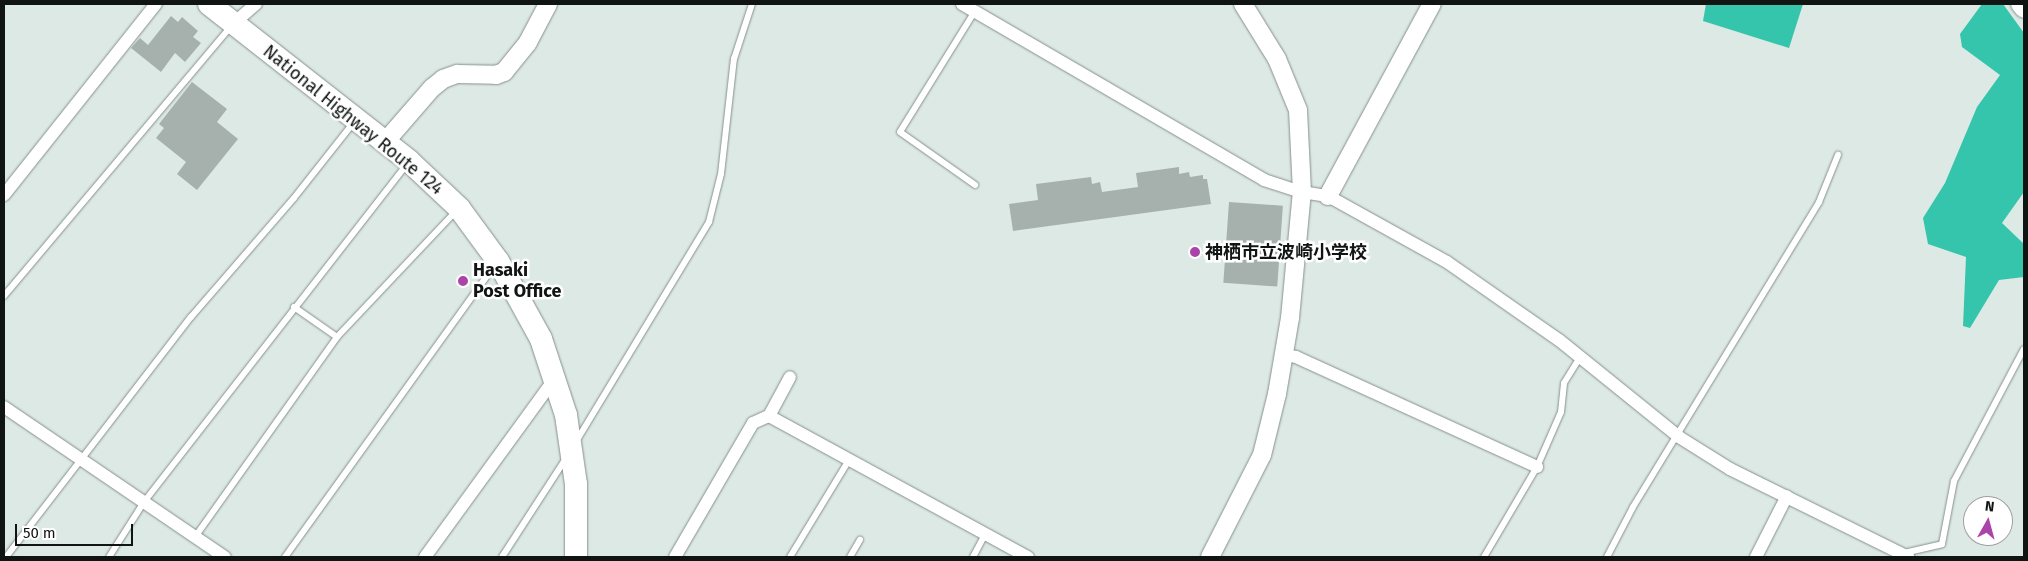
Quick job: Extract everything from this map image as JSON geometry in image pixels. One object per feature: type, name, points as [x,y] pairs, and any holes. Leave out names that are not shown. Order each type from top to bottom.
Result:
[{"type":"highway","name":"National Highway Route 124","points":[[208,4],[409,161],[459,208],[498,261],[541,339],[555,378],[571,449],[578,522],[576,557]]},
{"type":"main road","points":[[385,142],[432,88],[444,79],[457,74],[496,75],[504,72],[523,49],[548,4]]},
{"type":"main road","points":[[1210,557],[1262,455],[1284,355],[1302,192],[1298,110],[1277,60],[1243,4]]},
{"type":"main road","points":[[1328,196],[1432,4]]},
{"type":"main road","points":[[2020,4],[2024,9]]},
{"type":"street","points":[[4,194],[156,4]]},
{"type":"street","points":[[234,23],[256,4]]},
{"type":"street","points":[[962,4],[1264,180],[1302,192],[1328,196],[1447,262],[1580,357],[1679,437],[1730,469],[1903,556]]},
{"type":"street","points":[[1284,355],[1296,357],[1537,468]]},
{"type":"street","points":[[675,557],[753,423],[768,416],[790,376]]},
{"type":"street","points":[[425,557],[555,378]]},
{"type":"street","points":[[4,407],[225,557]]},
{"type":"street","points":[[768,416],[850,458],[1028,557]]},
{"type":"street","points":[[1756,557],[1787,496]]},
{"type":"lane","points":[[502,557],[548,489],[709,222],[721,174],[734,59],[752,4]]},
{"type":"lane","points":[[975,11],[900,132],[976,185]]},
{"type":"lane","points":[[4,296],[234,23]]},
{"type":"lane","points":[[6,557],[79,458],[191,317],[294,198],[356,119]]},
{"type":"lane","points":[[1606,557],[1633,507],[1679,437],[1819,202],[1838,155]]},
{"type":"lane","points":[[109,557],[144,502],[409,161]]},
{"type":"lane","points":[[195,537],[337,337],[459,208]]},
{"type":"lane","points":[[286,557],[498,261]]},
{"type":"lane","points":[[294,307],[337,337]]},
{"type":"lane","points":[[1903,556],[1942,544],[1954,481],[2024,348]]},
{"type":"lane","points":[[1484,557],[1537,468],[1561,412],[1564,384],[1580,357]]},
{"type":"lane","points":[[790,557],[850,458]]},
{"type":"lane","points":[[973,557],[985,534]]},
{"type":"lane","points":[[850,557],[860,540]]},
{"type":"green space","points":[[1706,4],[1803,4],[1789,48],[1703,21]]},
{"type":"green space","points":[[1982,4],[2003,4],[2024,33],[2024,192],[2002,223],[2024,244],[2024,277],[1999,280],[1970,328],[1963,326],[1966,257],[1928,244],[1923,218],[1945,183],[1977,107],[2000,75],[1962,47],[1960,34]]},
{"type":"building","points":[[171,16],[178,22],[182,17],[198,31],[193,37],[201,43],[185,62],[175,53],[161,72],[131,48],[140,38],[148,45]]},
{"type":"building","points":[[192,82],[227,109],[217,122],[238,139],[197,190],[177,174],[186,162],[156,138],[164,128],[159,124]]},
{"type":"building","points":[[1179,167],[1179,174],[1189,172],[1190,177],[1203,175],[1203,179],[1207,179],[1211,204],[1013,231],[1009,204],[1038,200],[1036,184],[1091,177],[1092,184],[1100,182],[1102,192],[1138,187],[1136,173]]},
{"type":"building","points":[[1229,202],[1283,206],[1277,287],[1223,283]]},
{"type":"place","name":"神栖市立波崎小学校","points":[[1195,252]]},
{"type":"place","name":"Hasaki Post Office","points":[[463,281]]}]
